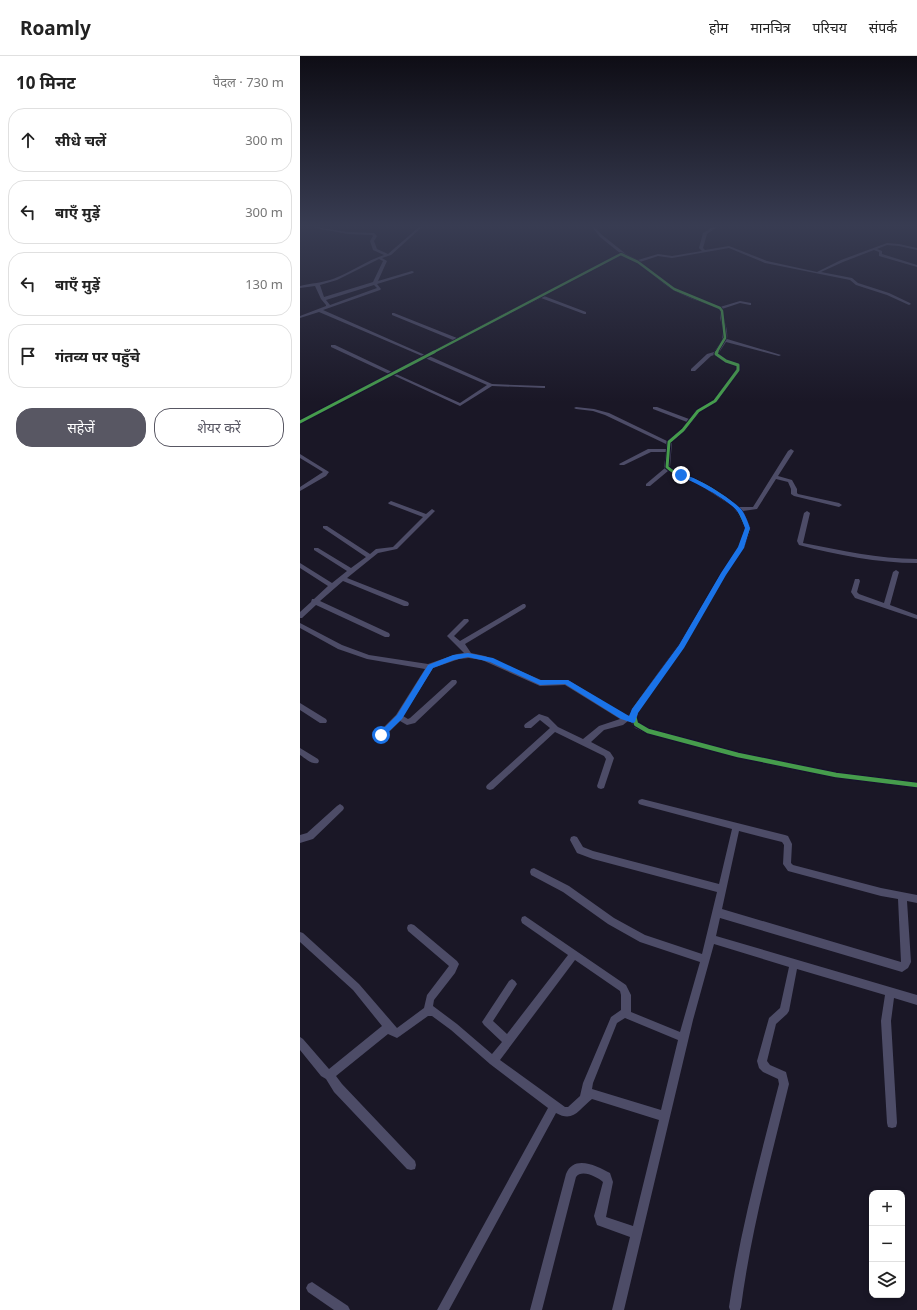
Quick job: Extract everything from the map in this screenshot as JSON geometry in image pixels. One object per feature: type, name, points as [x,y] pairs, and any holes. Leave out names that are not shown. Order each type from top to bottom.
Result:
[{"type":"street","points":[[317,286],[316,287],[328,307]]},
{"type":"street","points":[[323,300],[367,286]]},
{"type":"street","points":[[300,317],[378,290],[379,288],[377,286]]},
{"type":"street","points":[[300,422],[561,286]]},
{"type":"street","points":[[669,286],[674,289],[720,308],[740,302],[750,304]]},
{"type":"street","points":[[862,286],[888,294],[909,304]]},
{"type":"street","points":[[540,296],[585,314]]},
{"type":"street","points":[[693,370],[709,355],[715,353],[725,340],[726,329],[721,318],[722,311],[720,308]]},
{"type":"street","points":[[321,311],[426,356],[491,386],[543,387]]},
{"type":"street","points":[[393,314],[457,340]]},
{"type":"street","points":[[725,340],[779,355]]},
{"type":"street","points":[[333,346],[460,405],[491,386]]},
{"type":"street","points":[[668,469],[668,444],[698,411],[715,401],[738,370],[738,365],[721,358],[715,353]]},
{"type":"street","points":[[576,408],[594,410],[607,414],[668,444]]},
{"type":"street","points":[[655,408],[690,421]]},
{"type":"street","points":[[622,464],[650,450],[668,451]]},
{"type":"street","points":[[668,469],[699,482],[739,509],[749,510],[755,508],[791,451]]},
{"type":"street","points":[[300,456],[326,472],[324,475],[300,489]]},
{"type":"street","points":[[648,485],[668,469]]},
{"type":"street","points":[[774,477],[790,481],[794,489],[794,494],[796,495],[840,505]]},
{"type":"street","points":[[391,503],[427,516]]},
{"type":"street","points":[[586,743],[602,728],[630,720],[681,646],[744,541],[748,528],[739,509]]},
{"type":"street","points":[[300,616],[314,601],[370,557],[380,550],[390,550],[395,548],[432,511]]},
{"type":"street","points":[[807,513],[800,541],[802,545],[896,561],[917,561]]},
{"type":"street","points":[[325,527],[370,557]]},
{"type":"street","points":[[316,549],[351,571]]},
{"type":"street","points":[[300,565],[332,586]]},
{"type":"street","points":[[886,606],[896,572]]},
{"type":"street","points":[[342,578],[406,604]]},
{"type":"street","points":[[857,581],[855,595],[917,617]]},
{"type":"street","points":[[314,601],[387,635]]},
{"type":"street","points":[[460,644],[523,606]]},
{"type":"street","points":[[466,621],[450,635],[469,655]]},
{"type":"street","points":[[300,625],[340,648],[356,654],[430,666],[453,658],[469,655],[491,660],[540,683],[566,682],[648,731],[738,755],[836,775],[917,786]]},
{"type":"street","points":[[381,735],[399,717],[430,666]]},
{"type":"street","points":[[399,717],[407,722],[412,721],[454,682]]},
{"type":"street","points":[[300,706],[323,721]]},
{"type":"street","points":[[528,726],[539,717],[545,719],[555,728],[607,754],[610,758],[601,786]]},
{"type":"street","points":[[490,787],[555,728]]},
{"type":"street","points":[[300,751],[315,760]]},
{"type":"street","points":[[642,802],[785,839],[788,844],[787,864],[791,868],[917,899]]},
{"type":"street","points":[[300,839],[310,836],[340,808]]},
{"type":"street","points":[[618,1310],[664,1116],[705,960],[736,827]]},
{"type":"street","points":[[574,840],[578,847],[585,852],[721,890]]},
{"type":"street","points":[[534,872],[566,889],[611,921],[643,939],[705,960]]},
{"type":"street","points":[[716,912],[902,967],[906,962],[902,896]]},
{"type":"street","points":[[525,920],[625,991],[627,993],[626,1012]]},
{"type":"street","points":[[411,928],[454,964],[452,970],[430,998],[428,1011]]},
{"type":"street","points":[[300,936],[356,987],[388,1028],[393,1032],[396,1033],[430,1010],[437,1013],[493,1061],[554,1106],[566,1112],[570,1112],[585,1098],[592,1094],[664,1116]]},
{"type":"street","points":[[710,939],[917,1000]]},
{"type":"street","points":[[493,1061],[574,954]]},
{"type":"street","points":[[735,1307],[744,1248],[784,1084],[782,1076],[763,1066],[762,1061],[772,1021],[784,1011],[794,964]]},
{"type":"street","points":[[508,1041],[487,1022],[512,984]]},
{"type":"street","points":[[890,992],[886,1021],[892,1123]]},
{"type":"street","points":[[626,1012],[628,1015],[684,1038]]},
{"type":"street","points":[[585,1098],[588,1083],[614,1020],[616,1017],[626,1012]]},
{"type":"street","points":[[330,1075],[388,1028]]},
{"type":"street","points":[[300,1042],[325,1072],[330,1075],[338,1088],[411,1165]]},
{"type":"street","points":[[443,1310],[554,1106]]},
{"type":"street","points":[[536,1310],[561,1208],[571,1174],[574,1170],[581,1167],[606,1177],[608,1182],[600,1220],[604,1223],[636,1233]]},
{"type":"street","points":[[312,1288],[344,1310]]},
{"type":"cycle path","points":[[300,422],[561,286]]},
{"type":"cycle path","points":[[669,286],[686,295],[720,308],[722,311],[725,338],[716,354],[726,361],[738,365],[738,370],[715,401],[698,411],[683,430],[669,442],[667,467],[671,471],[699,482],[734,505],[740,511],[748,529],[741,548],[723,574],[681,646],[635,711],[633,719],[634,722],[641,728],[648,731],[738,755],[836,775],[917,785]]},
{"type":"route","points":[[381,735],[399,717],[424,680],[430,666],[459,656],[468,655],[491,660],[543,684],[561,681],[566,682],[583,691],[623,717],[633,720],[632,717],[635,711],[681,646],[732,559],[741,548],[748,528],[740,511],[734,505],[710,491],[699,482],[681,475]]}]
